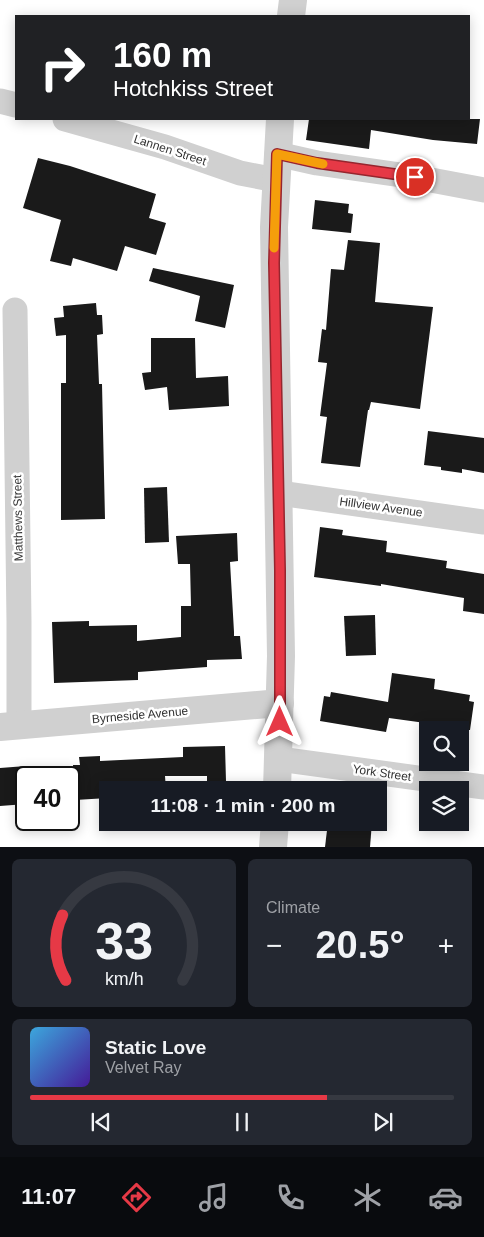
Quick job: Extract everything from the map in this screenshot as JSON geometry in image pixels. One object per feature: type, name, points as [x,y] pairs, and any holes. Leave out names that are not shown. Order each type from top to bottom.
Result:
[{"type":"street","points":[[291,15],[293,0]]},
{"type":"street","points":[[0,101],[15,105]]},
{"type":"street","name":"Lannen Street","points":[[69,120],[165,147],[240,173],[310,162],[415,177],[484,190]]},
{"type":"street","points":[[278,781],[280,702],[279,493],[274,263],[280,120]]},
{"type":"street","name":"Matthews Street","points":[[9,726],[19,622],[15,310]]},
{"type":"street","name":"Hillview Avenue","points":[[279,493],[484,522]]},
{"type":"street","name":"Byrneside Avenue","points":[[9,726],[280,702]]},
{"type":"street","name":"York Street","points":[[279,759],[484,787]]},
{"type":"street","points":[[273,847],[274,831]]},
{"type":"building","points":[[480,119],[477,144],[433,140],[371,130],[369,149],[306,140],[309,120]]},
{"type":"building","points":[[38,158],[70,166],[156,194],[149,218],[166,223],[156,255],[125,246],[117,271],[73,258],[71,266],[50,261],[61,220],[23,208]]},
{"type":"building","points":[[315,200],[349,204],[348,213],[353,214],[351,233],[312,229]]},
{"type":"building","points":[[348,240],[380,243],[375,302],[433,307],[420,409],[371,402],[368,410],[360,467],[321,463],[327,417],[320,416],[327,363],[318,362],[322,329],[326,330],[331,269],[344,270]]},
{"type":"building","points":[[153,268],[234,285],[225,328],[195,321],[200,296],[149,281]]},
{"type":"building","points":[[96,303],[97,315],[102,315],[103,334],[97,335],[99,384],[102,384],[105,519],[61,520],[61,383],[66,383],[66,335],[56,336],[54,318],[64,317],[63,306]]},
{"type":"building","points":[[151,338],[195,338],[196,378],[228,376],[229,406],[169,410],[167,387],[145,390],[142,373],[151,372]]},
{"type":"building","points":[[428,431],[484,438],[484,473],[462,469],[462,473],[441,470],[441,467],[424,465]]},
{"type":"building","points":[[167,487],[169,542],[145,543],[144,488]]},
{"type":"building","points":[[320,527],[343,530],[342,535],[387,541],[386,552],[447,561],[446,568],[484,574],[484,614],[463,611],[464,598],[381,584],[381,586],[314,577]]},
{"type":"building","points":[[237,533],[238,561],[230,562],[234,636],[240,636],[242,659],[207,660],[207,667],[138,672],[138,680],[54,683],[52,622],[89,621],[89,626],[137,625],[137,641],[181,637],[181,606],[191,606],[190,564],[178,564],[176,536]]},
{"type":"building","points":[[375,615],[376,655],[346,656],[344,616]]},
{"type":"building","points":[[392,673],[435,679],[434,689],[470,695],[469,701],[474,702],[470,730],[469,721],[419,722],[389,718],[386,732],[320,721],[324,696],[330,697],[331,692],[388,702]]},
{"type":"building","points":[[225,746],[226,781],[207,781],[207,776],[165,776],[165,781],[99,781],[99,799],[80,800],[80,766],[73,765],[80,765],[79,757],[100,756],[100,761],[183,757],[183,747]]},
{"type":"building","points":[[15,767],[15,805],[0,806],[0,768]]},
{"type":"building","points":[[327,831],[371,831],[370,847],[325,847]]},
{"type":"slow traffic","points":[[274,248],[277,154],[323,164]]},
{"type":"route","points":[[280,722],[280,570],[274,263],[277,154],[317,163],[415,177]]}]
